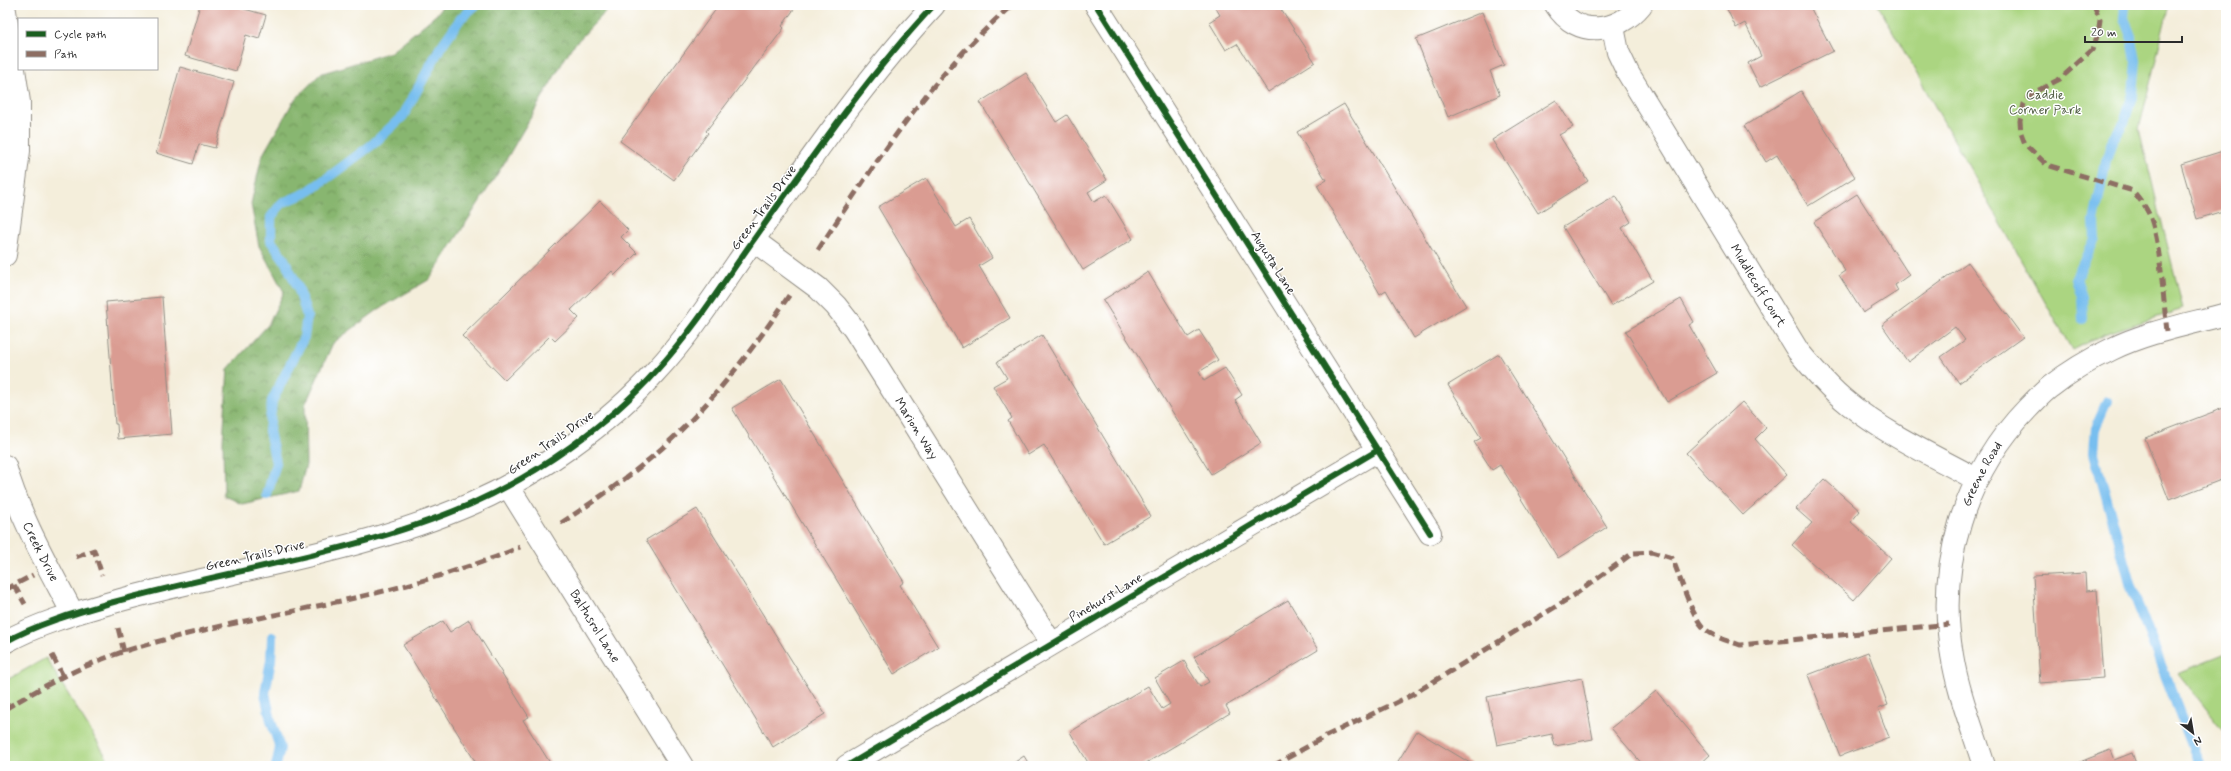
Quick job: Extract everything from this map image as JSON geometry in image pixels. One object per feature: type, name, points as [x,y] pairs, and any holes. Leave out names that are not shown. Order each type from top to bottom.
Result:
[{"type":"street","name":"Green Trails Drive","points":[[5,642],[73,614],[141,594],[371,540],[471,504],[508,486],[573,444],[618,409],[656,372],[694,326],[753,240],[876,70],[934,5]]},
{"type":"street","name":"Augusta Lane","points":[[1096,5],[1430,533]]},
{"type":"street","points":[[1556,5],[1561,13],[1575,23],[1594,29],[1613,27],[1632,16],[1641,5]]},
{"type":"street","points":[[5,11],[19,109],[19,151],[5,255]]},
{"type":"street","name":"Middlecoff Court","points":[[1613,27],[1618,52],[1628,73],[1798,351],[1820,378],[1850,404],[1876,423],[1976,479]]},
{"type":"street","name":"Marion Way","points":[[753,240],[818,288],[836,306],[854,329],[1051,643]]},
{"type":"street","name":"Greene Road","points":[[1984,766],[1961,692],[1952,655],[1948,614],[1950,561],[1961,518],[1976,479],[2009,428],[2049,387],[2076,369],[2113,348],[2226,314]]},
{"type":"street","name":"Pinehurst Lane","points":[[847,766],[1051,643],[1378,450]]},
{"type":"street","name":"Creek Drive","points":[[5,466],[12,491],[24,518],[73,614]]},
{"type":"street","name":"Baltusrol Lane","points":[[508,486],[682,766]]},
{"type":"green space","points":[[443,5],[612,5],[571,48],[503,165],[430,279],[379,309],[333,343],[305,405],[306,465],[299,491],[242,504],[224,496],[223,441],[228,369],[268,325],[284,292],[259,246],[251,204],[262,156],[293,102],[320,74],[391,52],[437,14]]},
{"type":"green space","name":"Caddie Corner Park","points":[[1878,5],[2169,5],[2139,129],[2183,309],[2104,334],[2072,350]]},
{"type":"green space","points":[[2226,654],[2226,734],[2178,673]]},
{"type":"green space","points":[[46,658],[112,766],[5,766],[5,681]]},
{"type":"building","points":[[200,5],[230,5],[266,15],[259,39],[246,35],[236,71],[185,56]]},
{"type":"building","points":[[719,5],[797,5],[782,26],[784,28],[706,131],[708,133],[674,180],[620,141]]},
{"type":"building","points":[[1214,5],[1278,5],[1315,62],[1268,92],[1237,44],[1226,50],[1209,22],[1220,15]]},
{"type":"building","points":[[1725,5],[1809,5],[1833,51],[1760,87],[1748,63],[1761,56],[1745,23],[1736,28]]},
{"type":"building","points":[[1482,12],[1504,65],[1490,71],[1500,95],[1448,117],[1416,39]]},
{"type":"building","points":[[180,67],[234,82],[215,148],[199,144],[193,164],[156,153]]},
{"type":"building","points":[[1026,73],[1056,122],[1067,115],[1107,180],[1088,192],[1094,202],[1106,195],[1133,239],[1083,270],[980,102]]},
{"type":"building","points":[[1801,91],[1855,177],[1808,206],[1777,155],[1766,162],[1744,126]]},
{"type":"building","points":[[1556,100],[1573,127],[1559,135],[1588,181],[1538,213],[1492,140]]},
{"type":"building","points":[[1344,104],[1466,306],[1414,338],[1386,290],[1380,294],[1317,185],[1326,180],[1297,132]]},
{"type":"building","points":[[2226,150],[2226,210],[2197,219],[2181,164]]},
{"type":"building","points":[[926,178],[956,227],[969,219],[992,258],[979,266],[1010,318],[962,348],[878,207]]},
{"type":"building","points":[[1857,194],[1909,275],[1895,285],[1898,291],[1863,313],[1839,275],[1845,271],[1814,222]]},
{"type":"building","points":[[1616,196],[1631,222],[1622,228],[1653,281],[1611,306],[1563,227]]},
{"type":"building","points":[[600,201],[628,230],[621,237],[637,253],[615,275],[612,271],[571,310],[579,318],[555,341],[550,336],[505,380],[462,336]]},
{"type":"building","points":[[1968,262],[2023,337],[1959,383],[1941,357],[1965,340],[1955,327],[1908,362],[1882,325]]},
{"type":"building","points":[[1148,272],[1188,337],[1199,330],[1218,360],[1199,372],[1204,381],[1225,368],[1242,395],[1235,400],[1261,443],[1211,474],[1103,300]]},
{"type":"building","points":[[162,297],[172,434],[118,439],[117,424],[115,424],[106,302]]},
{"type":"building","points":[[1681,299],[1694,322],[1689,325],[1717,373],[1667,402],[1626,331]]},
{"type":"building","points":[[1042,335],[1151,516],[1104,544],[1044,445],[1028,455],[1008,421],[1012,418],[993,386],[1007,378],[997,362]]},
{"type":"building","points":[[1499,354],[1607,527],[1558,558],[1500,465],[1492,470],[1474,442],[1481,438],[1448,385]]},
{"type":"building","points":[[781,379],[904,582],[900,585],[938,647],[894,674],[732,408]]},
{"type":"building","points":[[1742,402],[1766,428],[1755,439],[1787,475],[1743,515],[1686,453]]},
{"type":"building","points":[[2226,407],[2226,478],[2169,500],[2145,438]]},
{"type":"building","points":[[1824,479],[1860,511],[1851,522],[1891,558],[1854,600],[1792,545],[1812,523],[1796,509]]},
{"type":"building","points":[[697,509],[825,714],[773,747],[646,540]]},
{"type":"building","points":[[2085,573],[2086,591],[2097,590],[2103,678],[2040,683],[2033,576]]},
{"type":"building","points":[[1288,600],[1318,650],[1226,706],[1230,713],[1141,766],[1090,766],[1070,732],[1148,686],[1162,709],[1170,704],[1155,678],[1184,661],[1200,687],[1209,682],[1194,657]]},
{"type":"building","points":[[469,620],[529,717],[523,720],[552,766],[478,766],[403,645],[443,621],[450,632]]},
{"type":"building","points":[[1868,652],[1888,705],[1878,709],[1889,737],[1840,756],[1808,675]]},
{"type":"building","points":[[1582,678],[1593,739],[1555,746],[1552,734],[1497,745],[1487,697]]},
{"type":"building","points":[[1656,691],[1710,755],[1698,766],[1644,766],[1611,728]]},
{"type":"building","points":[[1417,731],[1475,766],[1395,766]]},
{"type":"building","points":[[2110,750],[2114,760],[2132,753],[2137,766],[2070,766]]},
{"type":"building","points":[[1024,756],[1030,766],[1009,766]]},
{"type":"waterway","points":[[267,495],[276,463],[269,431],[272,401],[304,337],[307,316],[298,287],[284,259],[271,241],[271,217],[282,203],[306,193],[334,173],[373,144],[403,116],[440,48],[461,18],[476,5]]},
{"type":"waterway","points":[[2083,319],[2082,297],[2076,278],[2095,239],[2094,222],[2106,161],[2112,141],[2124,122],[2133,94],[2136,61],[2132,39],[2124,18],[2125,5]]},
{"type":"waterway","points":[[2107,401],[2096,426],[2094,453],[2131,587],[2200,766]]},
{"type":"waterway","points":[[272,637],[271,660],[265,693],[271,721],[280,748],[276,766]]},
{"type":"marked path","points":[[818,250],[883,152],[930,90],[983,32],[1012,5]]},
{"type":"marked path","points":[[2094,5],[2100,20],[2098,34],[2092,50],[2060,79],[2031,94],[2024,104],[2020,121],[2021,133],[2025,144],[2047,165],[2133,191],[2140,199],[2149,214],[2156,239],[2167,331]]},
{"type":"marked path","points":[[561,523],[606,493],[635,471],[675,436],[722,386],[764,332],[790,294]]},
{"type":"marked path","points":[[5,709],[64,677],[125,651],[208,629],[377,593],[419,582],[482,562],[520,547]]},
{"type":"marked path","points":[[76,557],[94,550],[102,575]]},
{"type":"marked path","points":[[1273,766],[1328,735],[1410,696],[1573,596],[1633,553],[1652,552],[1672,558],[1691,607],[1701,624],[1706,630],[1714,635],[1740,645],[1949,624]]},
{"type":"marked path","points":[[5,590],[33,575]]},
{"type":"marked path","points":[[14,585],[25,604]]},
{"type":"marked path","points":[[118,628],[124,652]]},
{"type":"marked path","points":[[52,655],[63,676]]},
{"type":"cycle path","points":[[5,642],[43,624],[110,603],[201,580],[292,560],[383,536],[427,521],[471,504],[496,492],[521,479],[570,447],[594,429],[637,391],[669,356],[706,308],[839,120],[885,61],[934,5]]},
{"type":"cycle path","points":[[1096,5],[1430,533]]},
{"type":"cycle path","points":[[847,766],[1378,450]]}]
